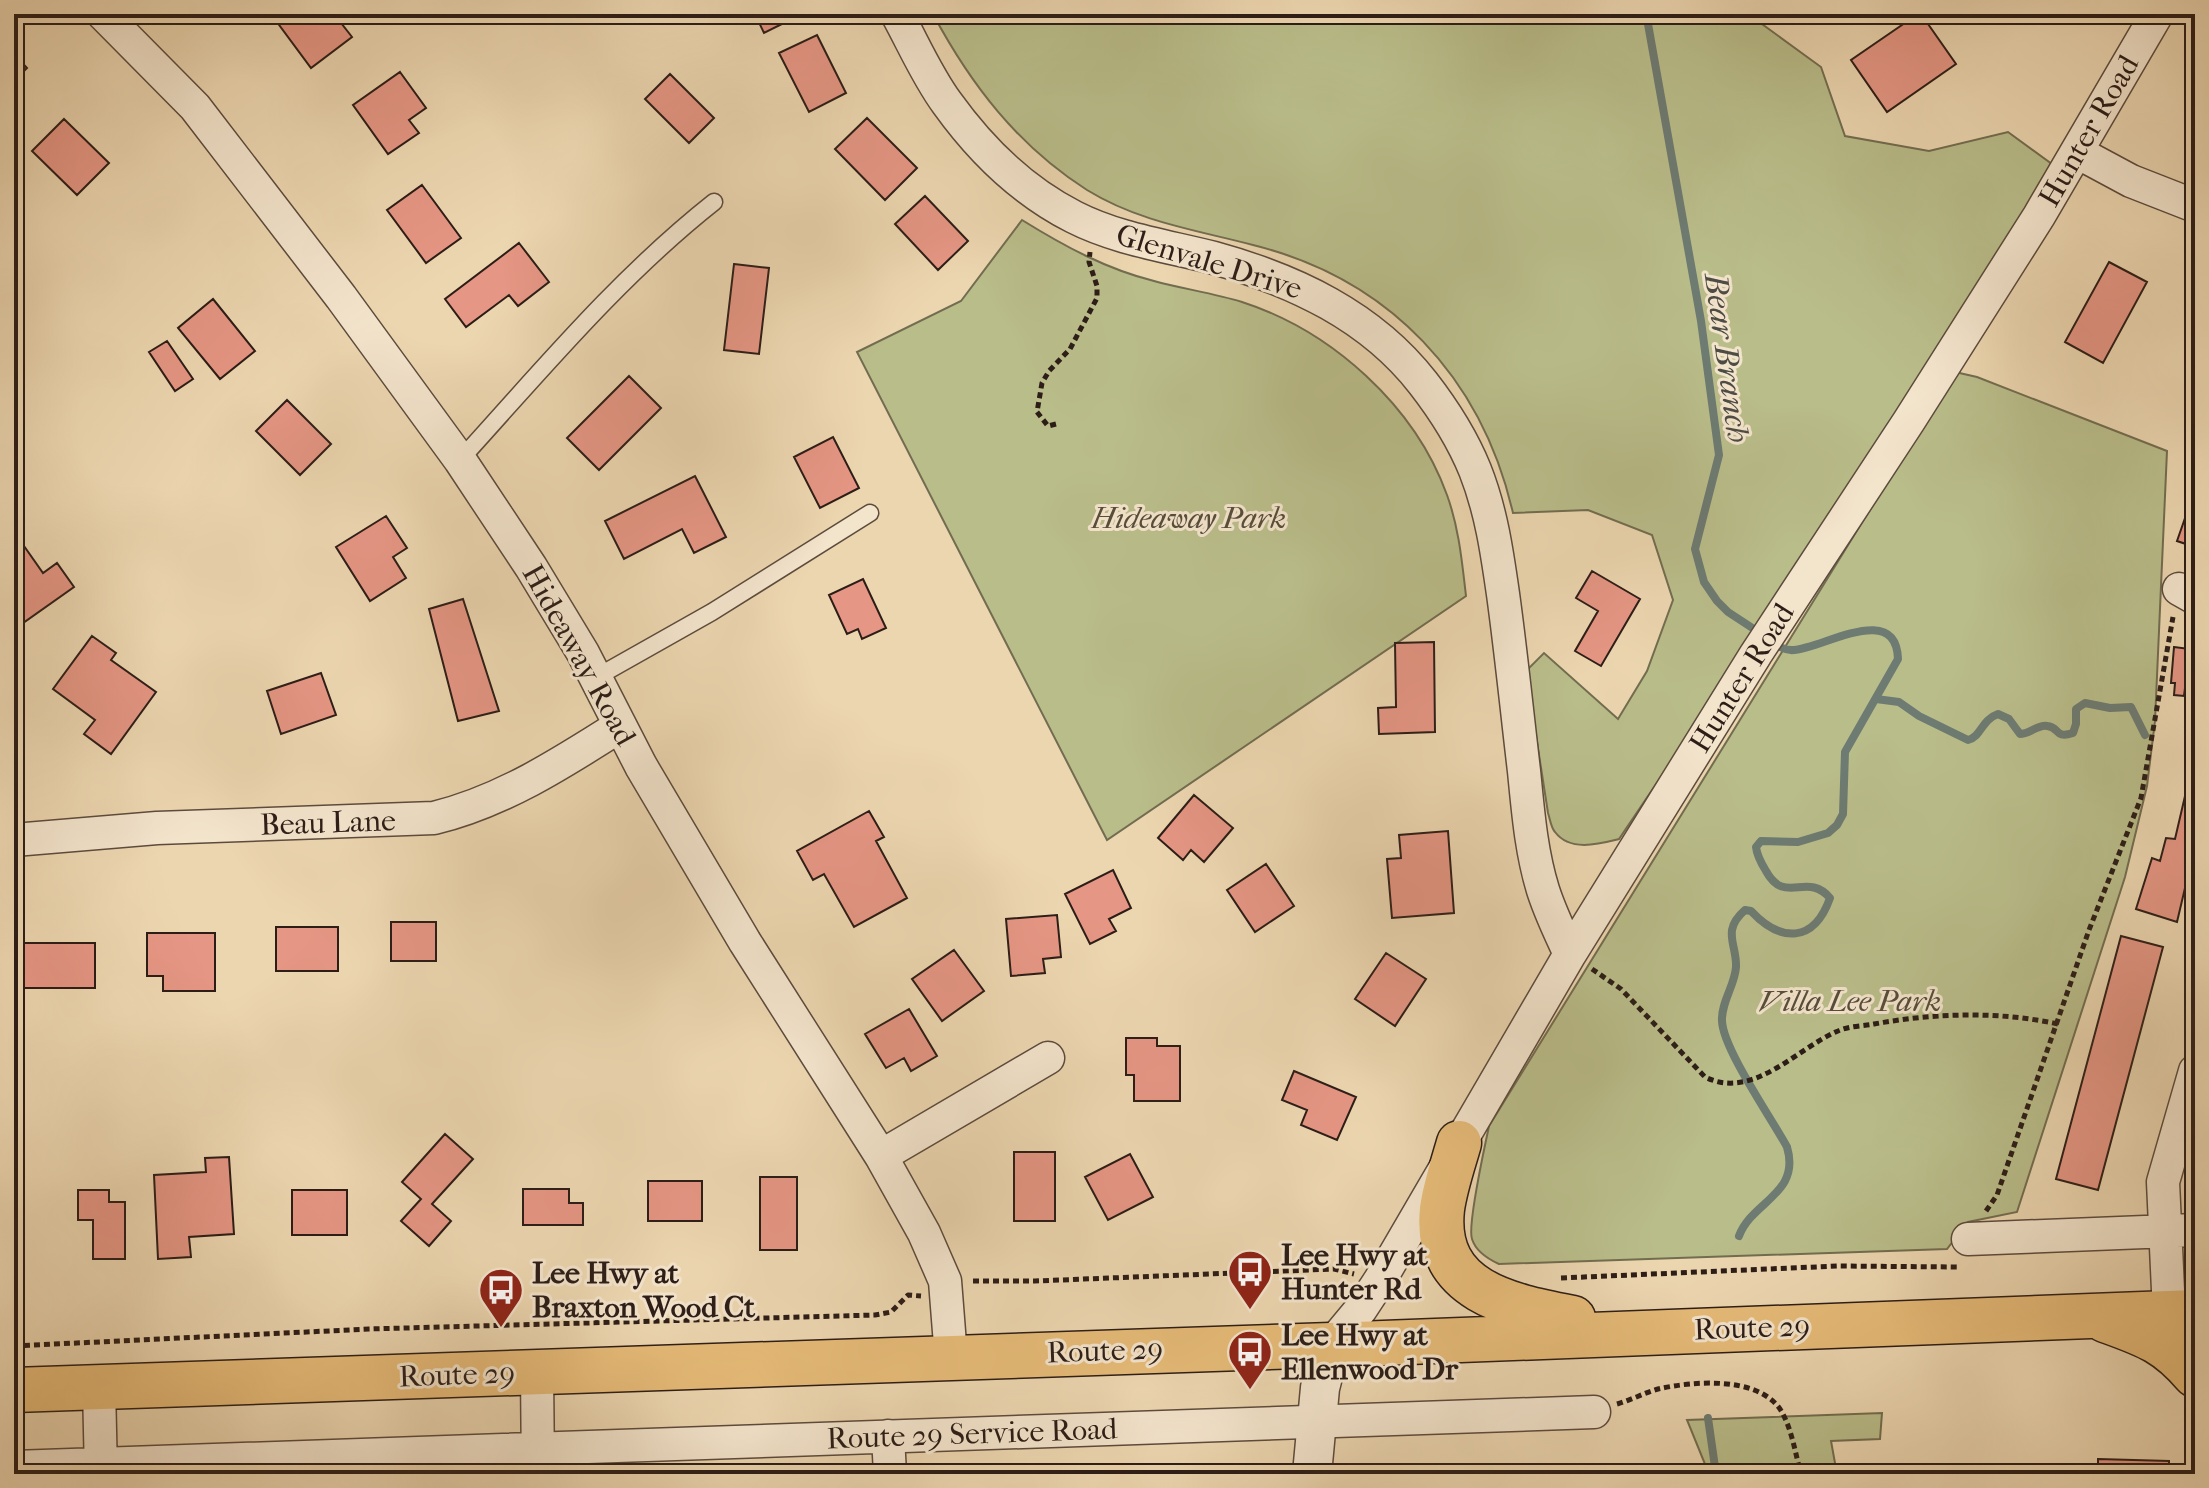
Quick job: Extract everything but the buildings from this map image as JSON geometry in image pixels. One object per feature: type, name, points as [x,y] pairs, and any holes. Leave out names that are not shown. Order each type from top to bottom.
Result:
[{"type":"main road","points":[[1459,1143],[1442,1208],[1442,1226],[1451,1261],[1469,1283],[1483,1293],[1522,1308],[1642,1332]]},
{"type":"main road","name":"Route 29","points":[[14,1390],[2182,1312]]},
{"type":"main road","points":[[2091,1315],[2161,1343],[2176,1353],[2195,1375]]},
{"type":"street","name":"Hideaway Road","points":[[103,14],[195,107],[341,297],[460,460],[531,567],[641,766],[745,942],[881,1156],[924,1233],[947,1290],[951,1357]]},
{"type":"street","name":"Glenvale Drive","points":[[897,14],[945,100],[975,139],[1008,171],[1047,201],[1095,226],[1128,238],[1255,271],[1327,301],[1392,349],[1422,381],[1446,414],[1465,447],[1487,505],[1508,629],[1534,855],[1553,919],[1570,954]]},
{"type":"street","name":"Hunter Road","points":[[1331,1345],[1380,1280],[1570,954],[1756,654],[1909,421],[2077,152],[2157,14]]},
{"type":"street","points":[[2077,152],[2131,181],[2195,206]]},
{"type":"street","name":"Beau Lane","points":[[14,840],[157,828],[434,818],[464,811],[499,796],[620,726]]},
{"type":"street","points":[[881,1156],[1048,1058]]},
{"type":"street","points":[[2182,1312],[2180,1231],[2163,1182],[2186,1135],[2195,1071]]},
{"type":"street","points":[[1966,1253],[2180,1231]]},
{"type":"street","points":[[1312,1474],[1316,1422],[1331,1345]]},
{"type":"street","points":[[537,1372],[538,1461]]},
{"type":"street","points":[[99,1387],[101,1469]]},
{"type":"street","name":"Route 29 Service Road","points":[[14,1467],[101,1469],[538,1461],[888,1436],[1594,1412]]},
{"type":"street","points":[[888,1436],[890,1474]]},
{"type":"lane","points":[[460,460],[607,300],[670,237],[714,202]]},
{"type":"lane","points":[[595,678],[712,612],[870,513]]},
{"type":"path","points":[[1056,424],[1044,424],[1037,408],[1045,377],[1070,349],[1097,298],[1097,286],[1089,262],[1090,251]]},
{"type":"path","points":[[1560,1278],[1837,1266],[1966,1253],[1997,1195],[2089,930],[2141,798],[2157,698],[2187,593]]},
{"type":"path","points":[[1570,954],[1621,989],[1705,1077],[1722,1084],[1734,1084],[1766,1074],[1840,1030],[1962,1014],[2031,1018],[2058,1024]]},
{"type":"path","points":[[14,1346],[369,1329],[875,1315],[891,1312],[908,1295],[917,1297],[987,1280],[1050,1281],[1334,1269],[1380,1280]]},
{"type":"path","points":[[1594,1412],[1671,1386],[1741,1385],[1770,1397],[1781,1411],[1790,1430],[1801,1474]]},
{"type":"green space","points":[[933,14],[1770,14],[1762,24],[1821,67],[1845,136],[1929,151],[2008,132],[2056,167],[1740,660],[1619,839],[1577,844],[1561,838],[1554,830],[1548,813],[1526,671],[1544,653],[1618,719],[1647,671],[1673,600],[1652,535],[1588,510],[1513,513],[1499,464],[1479,419],[1453,378],[1423,341],[1387,309],[1347,282],[1302,261],[1147,218],[1087,190],[1039,154],[998,112],[963,65]]},
{"type":"green space","name":"Hideaway Park","points":[[1022,220],[1070,248],[1119,270],[1242,302],[1275,315],[1338,352],[1392,402],[1433,462],[1447,495],[1461,558],[1466,596],[1107,840],[857,352],[961,301]]},
{"type":"green space","name":"Villa Lee Park","points":[[1955,372],[1977,377],[2167,451],[2155,721],[2147,786],[2125,877],[2017,1212],[1968,1222],[1947,1249],[1495,1262],[1476,1248],[1471,1231],[1489,1126]]},
{"type":"green space","points":[[1882,1413],[1880,1439],[1831,1441],[1837,1474],[1709,1474],[1687,1420]]},
{"type":"waterway","name":"Bear Branch","points":[[1650,14],[1648,24],[1701,321],[1719,455],[1695,549],[1704,582],[1717,601],[1760,633]]},
{"type":"waterway","name":"Bear Branch","points":[[1739,1236],[1745,1224],[1781,1187],[1789,1163],[1787,1147],[1739,1066],[1724,1033],[1722,1014],[1736,967],[1732,931],[1745,910],[1785,933],[1806,930],[1823,913],[1830,898],[1813,887],[1789,888],[1773,881],[1756,847],[1761,841],[1798,842],[1828,833],[1837,825],[1843,814],[1845,752],[1898,659],[1894,642],[1885,633],[1872,630],[1794,650],[1771,641]]},
{"type":"waterway","points":[[1876,699],[1899,702],[1919,716],[1968,740],[1998,714],[2009,719],[2020,734],[2044,726],[2063,735],[2073,733],[2076,709],[2085,703],[2110,708],[2131,707],[2145,735]]},
{"type":"waterway","name":"Bear Branch","points":[[1708,1418],[1716,1474]]},
{"type":"place","name":"Lee Hwy at Hunter Rd","points":[[1250,1311]]},
{"type":"place","name":"Lee Hwy at Braxton Wood Ct","points":[[501,1329]]},
{"type":"place","name":"Lee Hwy at Ellenwood Dr","points":[[1250,1391]]}]
